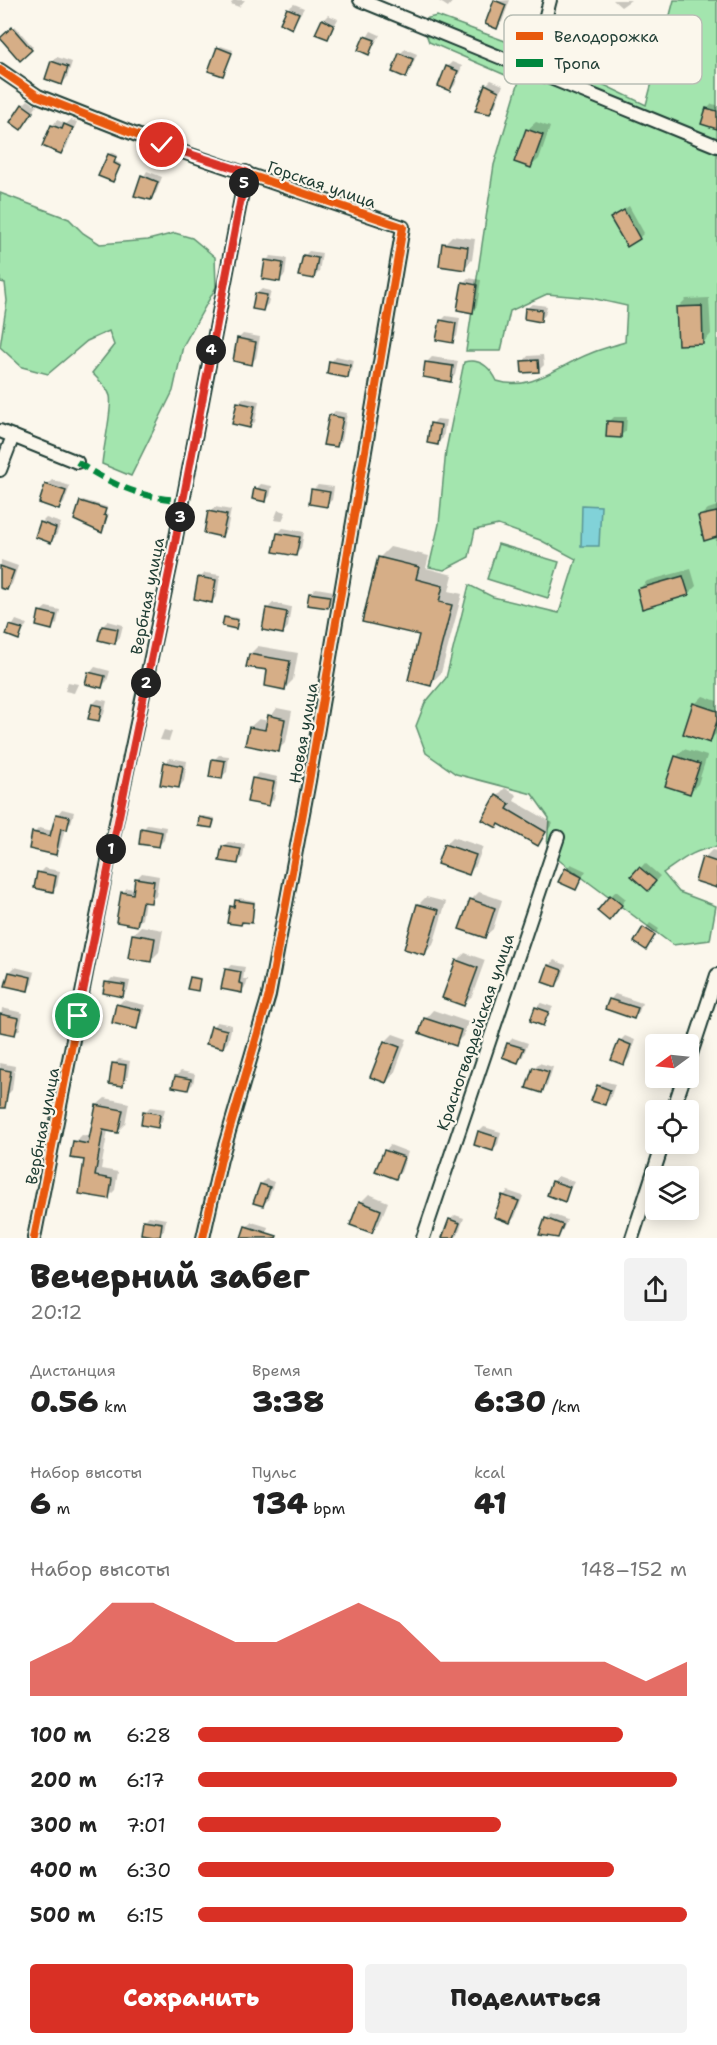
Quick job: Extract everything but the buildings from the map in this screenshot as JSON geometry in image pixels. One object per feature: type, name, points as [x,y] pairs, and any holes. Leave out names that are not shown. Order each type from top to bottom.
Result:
[{"type":"street","points":[[360,0],[504,58]]},
{"type":"street","points":[[546,15],[550,0]]},
{"type":"street","name":"Горская улица","points":[[0,70],[38,96],[162,145],[403,227]]},
{"type":"street","points":[[568,84],[717,146]]},
{"type":"street","name":"Вербная улица","points":[[34,1238],[108,863],[172,558],[246,172]]},
{"type":"street","name":"Новая улица","points":[[203,1238],[221,1159],[269,995],[318,726],[403,227]]},
{"type":"street","points":[[0,431],[77,462]]},
{"type":"street","points":[[0,470],[13,436]]},
{"type":"street","name":"Красногвардейская улица","points":[[423,1238],[558,837]]},
{"type":"street","points":[[698,1034],[717,975]]},
{"type":"street","points":[[632,1238],[659,1154]]},
{"type":"green space","points":[[674,0],[717,0],[717,847],[695,853],[663,873],[679,892],[716,906],[710,940],[673,945],[560,861],[547,848],[549,818],[532,794],[456,774],[426,753],[416,726],[425,703],[446,678],[469,585],[493,597],[559,613],[576,559],[540,540],[498,525],[475,530],[469,557],[444,570],[429,567],[439,524],[446,450],[464,362],[475,361],[484,365],[497,381],[521,383],[544,376],[593,352],[625,342],[627,306],[591,298],[547,294],[510,311],[501,351],[466,351],[494,165],[518,84],[602,84],[646,105],[652,84],[702,84],[702,15],[670,15]]},
{"type":"green space","points":[[437,16],[504,41],[504,74],[429,42],[426,34],[428,18]]},
{"type":"green space","points":[[0,193],[69,219],[83,233],[100,244],[148,240],[175,233],[192,238],[215,257],[216,287],[183,346],[173,391],[131,476],[102,464],[111,401],[105,387],[92,373],[114,345],[109,331],[87,341],[48,374],[22,367],[0,347],[7,301],[5,283],[0,282]]},
{"type":"green space","points":[[498,544],[559,562],[548,598],[487,579]]},
{"type":"water","points":[[582,505],[601,506],[599,546],[581,546]]},
{"type":"marked path","points":[[77,462],[127,489],[154,497],[183,500]]},
{"type":"cycle path","points":[[0,70],[38,96],[162,145],[403,227],[309,781],[269,995],[221,1159],[203,1238]]},
{"type":"cycle path","points":[[34,1238],[110,851],[172,558],[246,172]]},
{"type":"route","points":[[78,1016],[110,851],[172,558],[246,172],[162,145]]}]
